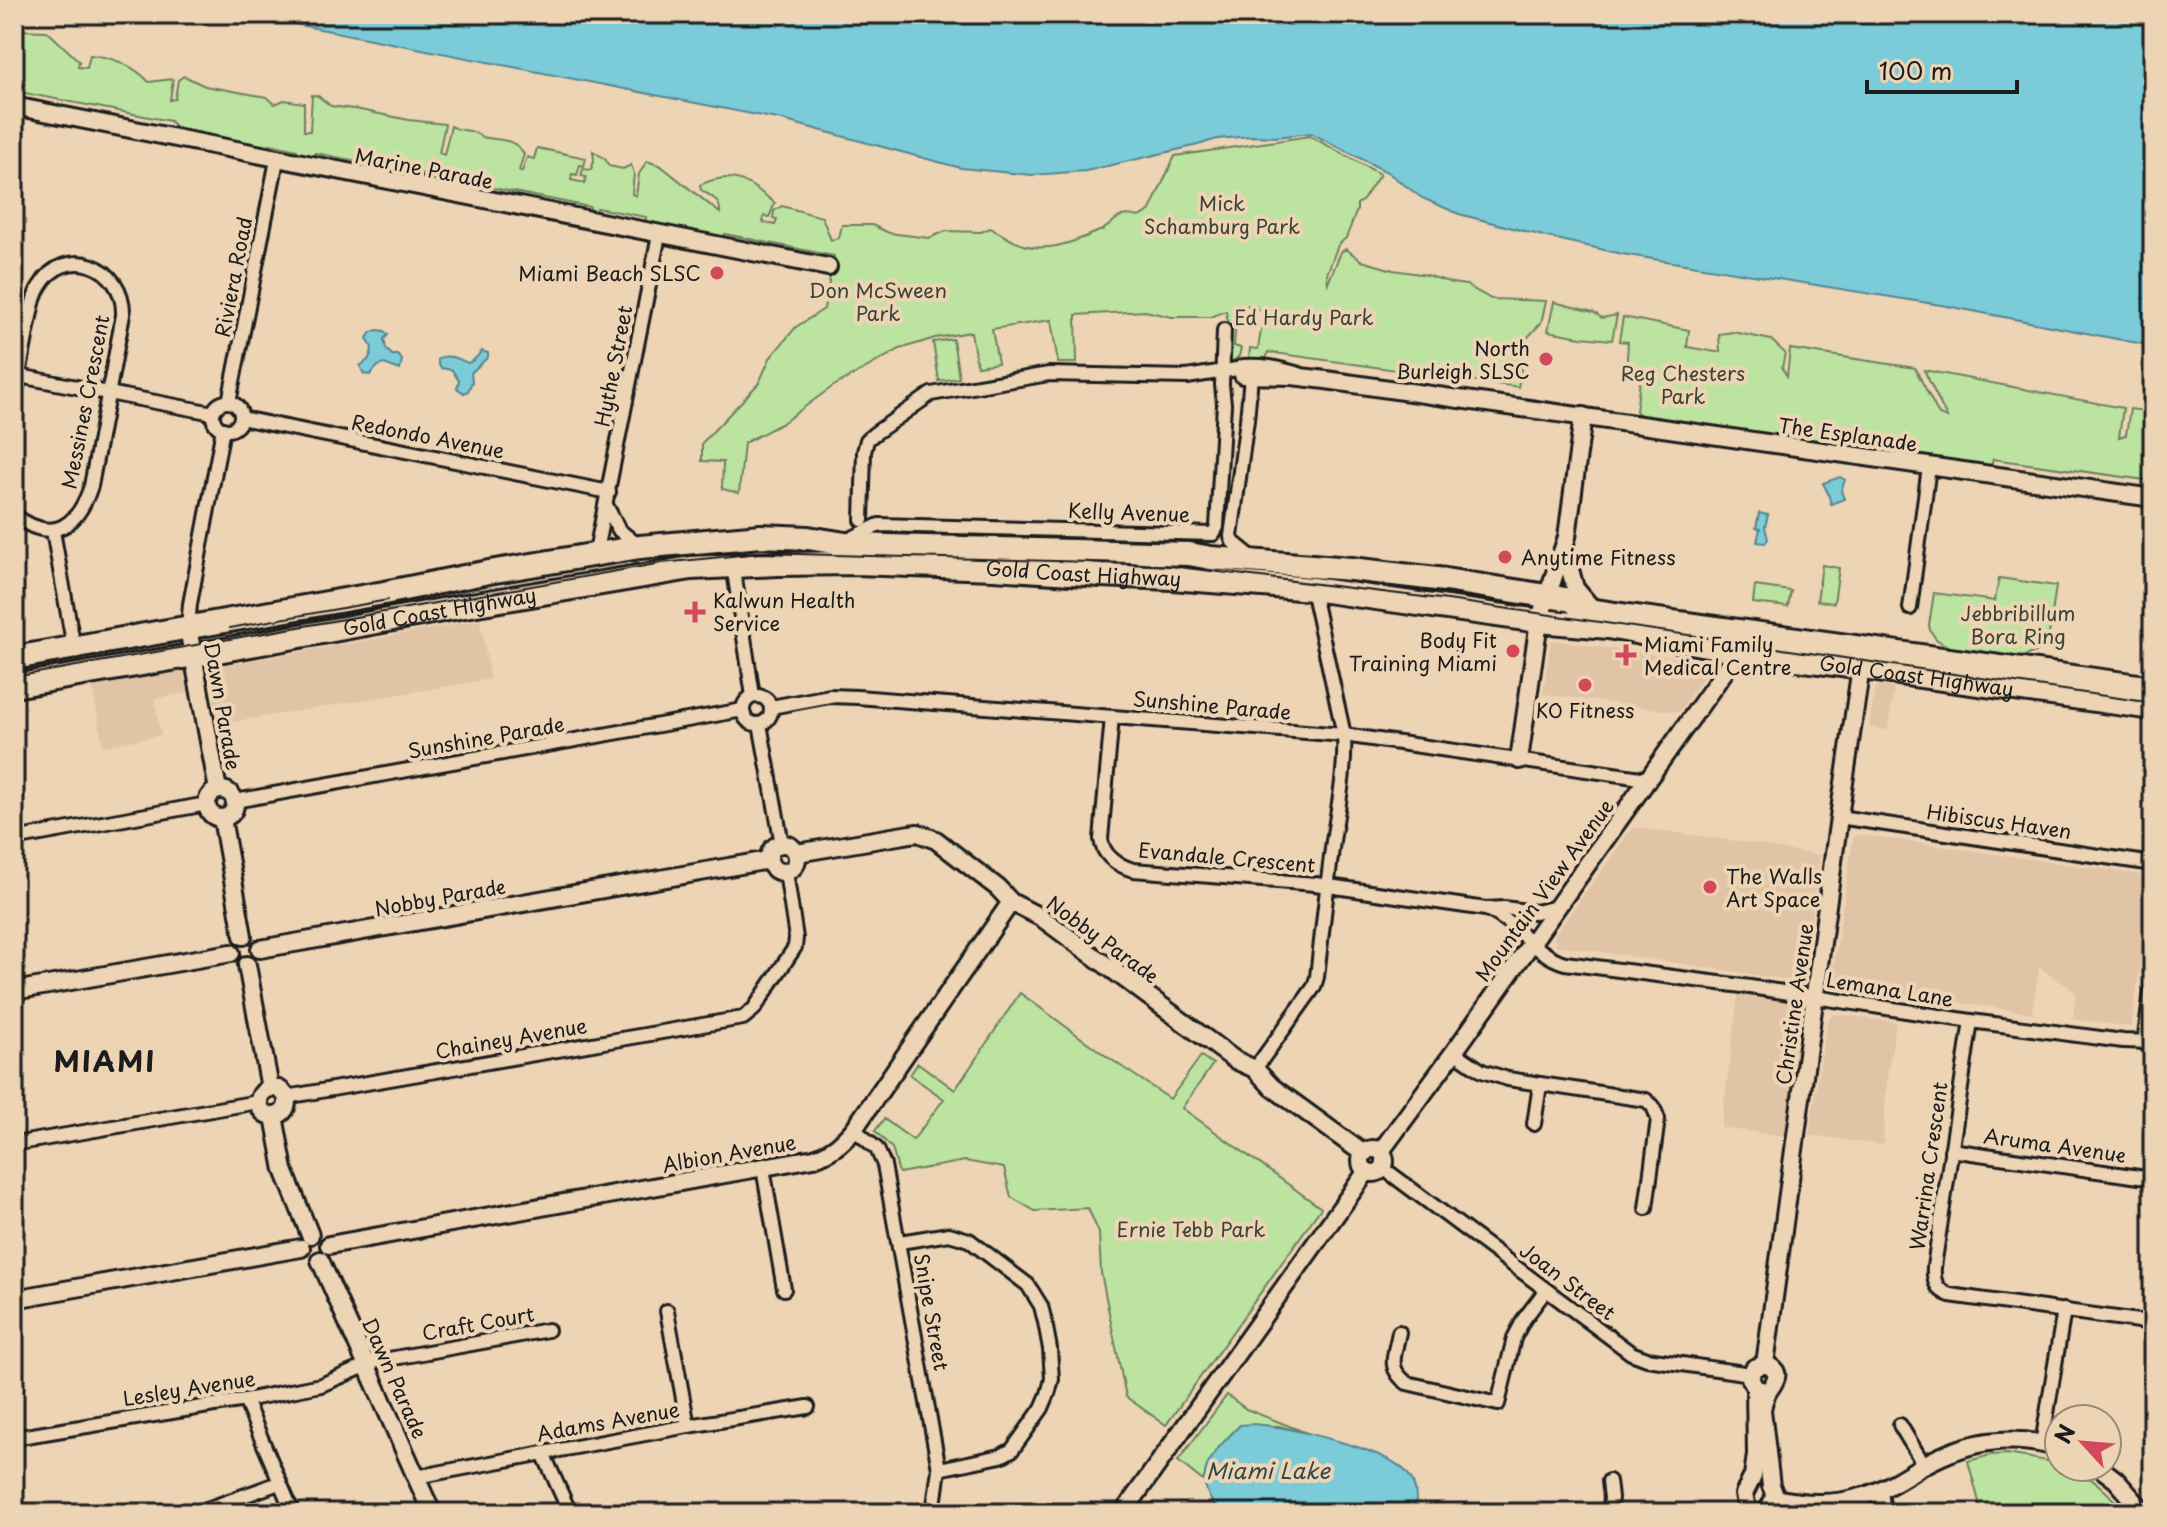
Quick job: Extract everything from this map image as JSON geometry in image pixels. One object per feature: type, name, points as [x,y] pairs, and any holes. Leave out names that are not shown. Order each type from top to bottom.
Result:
[{"type":"highway","name":"Gold Coast Highway","points":[[14,658],[640,547],[761,536],[841,543],[1189,554],[1445,580],[1800,640],[1863,659],[2153,708]]},
{"type":"highway","name":"Gold Coast Highway","points":[[14,686],[691,568],[856,563],[1172,578],[1312,589],[1539,621],[1608,627],[1739,651],[1863,659],[2153,688]]},
{"type":"street","name":"Marine Parade","points":[[14,106],[828,267]]},
{"type":"street","name":"Riviera Road","points":[[229,402],[277,160]]},
{"type":"street","name":"Hythe Street","points":[[595,556],[659,235]]},
{"type":"street","name":"Messines Crescent","points":[[14,401],[16,375],[32,305],[41,283],[58,268],[80,263],[109,276],[124,304],[91,486],[87,498],[72,519],[53,531]]},
{"type":"street","name":"Kelly Avenue","points":[[841,543],[879,525],[1213,534],[1217,527],[1224,404],[1224,330]]},
{"type":"street","name":"The Esplanade","points":[[1246,372],[1271,368],[1299,376],[2153,498]]},
{"type":"street","points":[[862,520],[866,443],[928,395],[1049,374],[1187,377],[1204,381],[1223,374],[1246,372],[1247,420],[1231,536],[1239,547],[1257,560]]},
{"type":"street","points":[[16,375],[213,413]]},
{"type":"street","points":[[229,402],[236,405],[241,418],[234,428],[223,429],[215,424],[213,413],[217,406],[229,402]]},
{"type":"street","points":[[1519,760],[1539,621],[1551,596],[1567,537],[1583,416]]},
{"type":"street","name":"Redondo Avenue","points":[[241,418],[608,494]]},
{"type":"street","points":[[188,628],[223,429]]},
{"type":"street","points":[[1910,608],[1929,467]]},
{"type":"street","points":[[608,494],[619,530],[640,547]]},
{"type":"street","points":[[14,515],[31,526],[53,531],[74,648]]},
{"type":"street","points":[[1567,537],[1572,583],[1596,606]]},
{"type":"street","points":[[1551,596],[1563,581],[1568,562]]},
{"type":"street","points":[[733,565],[753,696]]},
{"type":"street","points":[[1255,1069],[1314,987],[1337,812],[1344,735],[1312,589]]},
{"type":"street","name":"Dawn Parade","points":[[188,628],[212,797]]},
{"type":"street","name":"Mountain View Avenue","points":[[1123,1513],[1739,651]]},
{"type":"street","name":"Christine Avenue","points":[[1765,1364],[1863,659]]},
{"type":"street","points":[[753,696],[767,699],[771,707],[768,719],[760,724],[747,719],[743,710],[753,696]]},
{"type":"street","name":"Sunshine Parade","points":[[771,707],[830,696],[1344,735],[1648,779]]},
{"type":"street","name":"Sunshine Parade","points":[[235,801],[743,710]]},
{"type":"street","name":"Evandale Crescent","points":[[1112,717],[1101,839],[1102,847],[1111,859],[1122,866],[1133,870],[1327,886],[1486,909],[1535,912],[1557,907]]},
{"type":"street","points":[[760,724],[782,844]]},
{"type":"street","points":[[14,839],[212,797],[226,790],[235,801],[232,812],[222,818],[213,815],[212,797]]},
{"type":"street","name":"Hibiscus Haven","points":[[1839,817],[2153,864]]},
{"type":"street","points":[[222,818],[243,936]]},
{"type":"street","name":"Nobby Parade","points":[[797,853],[918,833],[926,835],[945,846],[1011,902],[1042,918],[1235,1060],[1255,1069],[1272,1087],[1374,1161]]},
{"type":"street","points":[[782,844],[791,846],[797,853],[796,865],[786,872],[777,871],[769,860],[774,848],[782,844]]},
{"type":"street","name":"Nobby Parade","points":[[260,949],[769,860]]},
{"type":"street","name":"Chainey Avenue","points":[[286,1097],[743,1018],[754,1009],[795,947],[786,872]]},
{"type":"street","name":"Albion Avenue","points":[[325,1252],[822,1156],[836,1148],[854,1129],[1011,902]]},
{"type":"street","name":"Evandale Crescent","points":[[1486,909],[1507,920],[1532,942]]},
{"type":"street","points":[[243,936],[255,940],[260,949],[257,959],[247,965],[237,962],[231,953],[236,940],[243,936]]},
{"type":"street","name":"Lemana Lane","points":[[1532,942],[1548,957],[1565,963],[1750,987],[1971,1021],[2149,1042]]},
{"type":"street","points":[[14,991],[231,953]]},
{"type":"street","points":[[247,965],[270,1088]]},
{"type":"street","points":[[2149,1042],[2153,978]]},
{"type":"street","name":"Warrina Crescent","points":[[1971,1021],[1934,1267],[1936,1286],[1950,1295],[2153,1323]]},
{"type":"street","points":[[1454,1052],[1495,1076],[1646,1100],[1653,1106],[1658,1119],[1646,1208]]},
{"type":"street","points":[[1534,1124],[1540,1085]]},
{"type":"street","points":[[270,1088],[277,1088],[286,1097],[284,1110],[274,1116],[264,1113],[258,1102],[263,1091],[270,1088]]},
{"type":"street","points":[[14,1144],[258,1102]]},
{"type":"street","points":[[274,1116],[306,1256],[325,1252]]},
{"type":"street","name":"Snipe Street","points":[[854,1129],[881,1155],[900,1242],[939,1469],[933,1513]]},
{"type":"street","name":"Aruma Avenue","points":[[1951,1150],[2153,1179]]},
{"type":"street","name":"Joan Street","points":[[1374,1161],[1631,1353],[1758,1384]]},
{"type":"street","points":[[763,1168],[784,1289]]},
{"type":"street","points":[[900,1242],[949,1234],[969,1240],[1028,1285],[1041,1306],[1045,1322],[1052,1379],[1042,1408],[1025,1432],[1012,1450],[1001,1456],[939,1469]]},
{"type":"street","points":[[14,1299],[305,1241]]},
{"type":"street","name":"Dawn Parade","points":[[325,1252],[367,1364],[432,1513]]},
{"type":"street","points":[[1399,1332],[1393,1368],[1398,1377],[1407,1383],[1498,1404],[1514,1338],[1546,1290]]},
{"type":"street","points":[[1758,1384],[1756,1455],[1753,1476],[1744,1494],[1747,1509],[1758,1511],[1770,1501],[1814,1504],[1862,1497],[1958,1449],[1985,1442],[2014,1440],[2042,1444],[2064,1310]]},
{"type":"street","points":[[667,1311],[688,1426]]},
{"type":"street","name":"Craft Court","points":[[367,1364],[548,1330]]},
{"type":"street","name":"Lesley Avenue","points":[[14,1438],[321,1385],[367,1364]]},
{"type":"street","points":[[1758,1384],[1775,1384],[1777,1375],[1773,1368],[1765,1364],[1754,1368],[1762,1410],[1770,1501]]},
{"type":"street","points":[[245,1400],[293,1513]]},
{"type":"street","name":"Adams Avenue","points":[[416,1477],[808,1407]]},
{"type":"street","points":[[1900,1425],[1924,1465]]},
{"type":"street","points":[[543,1453],[570,1513]]},
{"type":"street","points":[[1749,1484],[1761,1480],[1770,1501]]},
{"type":"street","points":[[1609,1481],[1609,1513]]},
{"type":"street","points":[[196,1513],[279,1483]]},
{"type":"street","points":[[2119,1483],[2147,1510]]},
{"type":"street","points":[[1881,1490],[1884,1513]]},
{"type":"shaded area","points":[[480,620],[490,679],[219,724],[211,681],[215,667]]},
{"type":"shaded area","points":[[1551,640],[1707,662],[1709,668],[1679,712],[1543,694]]},
{"type":"shaded area","points":[[182,670],[187,673],[190,692],[154,699],[161,735],[103,746],[92,686]]},
{"type":"shaded area","points":[[1875,688],[1894,688],[1888,730],[1869,727]]},
{"type":"shaded area","points":[[1633,827],[1820,855],[1803,976],[1796,981],[1556,945],[1554,936]]},
{"type":"shaded area","points":[[1856,835],[2149,876],[2153,881],[2131,1027],[2073,1019],[2076,992],[2039,967],[2032,1013],[1831,984]]},
{"type":"shaded area","points":[[1739,989],[1801,997],[1787,1136],[1721,1128]]},
{"type":"shaded area","points":[[1834,1014],[1896,1022],[1887,1077],[1883,1145],[1809,1135],[1827,1021]]},
{"type":"green space","points":[[14,30],[47,31],[79,61],[78,67],[87,68],[90,55],[98,56],[129,67],[149,82],[173,79],[170,100],[175,99],[178,80],[184,76],[205,86],[267,97],[275,104],[284,100],[304,103],[304,131],[310,131],[312,95],[331,106],[445,124],[439,153],[444,155],[451,126],[482,137],[511,142],[524,154],[519,171],[522,172],[527,157],[534,159],[537,148],[586,158],[584,166],[580,165],[577,175],[572,174],[571,180],[585,183],[586,177],[581,176],[583,169],[591,170],[593,151],[609,166],[623,169],[631,165],[634,173],[632,194],[636,196],[639,174],[647,161],[661,166],[720,213],[717,202],[701,190],[700,185],[722,178],[740,180],[775,203],[769,217],[764,216],[763,222],[775,225],[777,219],[773,218],[774,211],[782,206],[822,217],[831,240],[839,238],[842,225],[872,225],[889,233],[929,238],[946,231],[981,232],[990,228],[1015,242],[1033,247],[1063,244],[1102,230],[1122,216],[1145,214],[1150,210],[1175,156],[1310,136],[1380,174],[1357,204],[1346,238],[1338,245],[1327,274],[1328,283],[1341,252],[1346,249],[1362,261],[1466,285],[1491,299],[1546,301],[1541,323],[1527,338],[1518,387],[1268,352],[1265,363],[1251,361],[1250,348],[1258,349],[1264,313],[1256,306],[1248,305],[1245,309],[1237,308],[1234,346],[1241,348],[1239,356],[1229,364],[1226,311],[1210,317],[1172,317],[1145,311],[1076,315],[1077,363],[1058,363],[1051,320],[992,329],[998,363],[977,366],[971,332],[935,338],[900,349],[832,387],[781,424],[744,443],[739,493],[722,489],[723,462],[702,461],[702,443],[759,383],[770,358],[796,327],[824,309],[834,256],[725,234],[722,242],[645,226],[646,217],[597,208],[595,215],[589,215],[590,207],[315,153],[313,160],[296,157],[297,150],[270,144],[268,151],[179,131],[170,121],[14,91]]},
{"type":"green space","points":[[1554,302],[1593,312],[1602,318],[1617,315],[1612,340],[1548,331]]},
{"type":"green space","name":"Reg Chesters Park","points":[[1623,317],[1689,330],[1687,347],[1716,352],[1720,352],[1719,334],[1733,332],[1771,340],[1785,353],[1782,368],[1787,376],[1790,349],[1915,368],[1939,415],[1947,418],[1924,370],[2123,408],[2119,437],[2126,435],[2130,409],[2153,412],[2153,481],[1993,459],[1991,466],[1882,451],[1884,442],[1843,437],[1841,445],[1642,417],[1636,411],[1641,373],[1626,374],[1628,342],[1619,341]]},
{"type":"green space","points":[[953,339],[959,378],[939,381],[933,342]]},
{"type":"green space","points":[[1822,565],[1839,568],[1834,603],[1817,601]]},
{"type":"green space","name":"Jebbribillum Bora Ring","points":[[1999,578],[2056,586],[2047,648],[2016,659],[1952,649],[1936,639],[1929,625],[1934,593],[1995,601]]},
{"type":"green space","points":[[1755,586],[1791,591],[1788,607],[1753,603]]},
{"type":"green space","name":"Ernie Tebb Park","points":[[1020,993],[1170,1099],[1201,1056],[1213,1064],[1182,1108],[1321,1208],[1166,1425],[1126,1397],[1101,1273],[1099,1233],[1088,1208],[1035,1211],[1011,1197],[1004,1168],[965,1161],[899,1173],[892,1148],[875,1131],[884,1119],[913,1140],[944,1099],[910,1075],[918,1063],[955,1090]]},
{"type":"green space","points":[[1227,1395],[1246,1409],[1312,1435],[1279,1426],[1240,1425],[1218,1450],[1203,1481],[1178,1461]]},
{"type":"green space","points":[[2007,1454],[2043,1460],[2043,1483],[2095,1483],[2125,1513],[1982,1513],[1968,1461]]},
{"type":"water","points":[[244,14],[2153,14],[2153,346],[1947,306],[1622,254],[1543,236],[1459,214],[1422,198],[1387,172],[1311,133],[1217,139],[1086,171],[1032,175],[961,168],[782,120]]},
{"type":"water","points":[[378,330],[388,335],[384,339],[386,349],[402,360],[400,370],[384,364],[370,375],[364,374],[360,366],[368,360],[372,348],[367,338],[371,332]]},
{"type":"water","points":[[482,351],[488,353],[488,357],[471,373],[472,382],[464,393],[457,388],[459,381],[452,370],[441,368],[438,359],[457,358],[468,363]]},
{"type":"water","points":[[1840,477],[1845,480],[1841,491],[1844,499],[1831,504],[1823,483]]},
{"type":"water","points":[[1759,513],[1768,515],[1765,527],[1768,539],[1765,543],[1757,542]]},
{"type":"water","name":"Miami Lake","points":[[1254,1424],[1331,1439],[1390,1460],[1407,1473],[1413,1483],[1415,1513],[1220,1513],[1206,1487],[1207,1466],[1220,1446],[1240,1425]]},
{"type":"tram line","points":[[14,677],[662,563],[761,553],[1170,566],[1448,600],[2153,703]]},
{"type":"tram line","points":[[230,628],[388,600]]},
{"type":"place","name":"Miami Beach SLSC","points":[[717,273]]},
{"type":"place","name":"North Burleigh SLSC","points":[[1546,359]]},
{"type":"place","name":"Anytime Fitness","points":[[1505,557]]},
{"type":"place","name":"Kalwun Health Service","points":[[695,612]]},
{"type":"place","name":"Body Fit Training Miami","points":[[1513,651]]},
{"type":"place","name":"Miami Family Medical Centre","points":[[1626,655]]},
{"type":"place","name":"KO Fitness","points":[[1585,685]]},
{"type":"place","name":"The Walls Art Space","points":[[1710,887]]},
{"type":"district","name":"MIAMI","points":[[105,1060]]},
{"type":"park label","name":"Mick Schamburg Park","points":[[1222,214]]},
{"type":"park label","name":"Don McSween Park","points":[[878,302]]},
{"type":"park label","name":"Ed Hardy Park","points":[[1304,317]]}]
